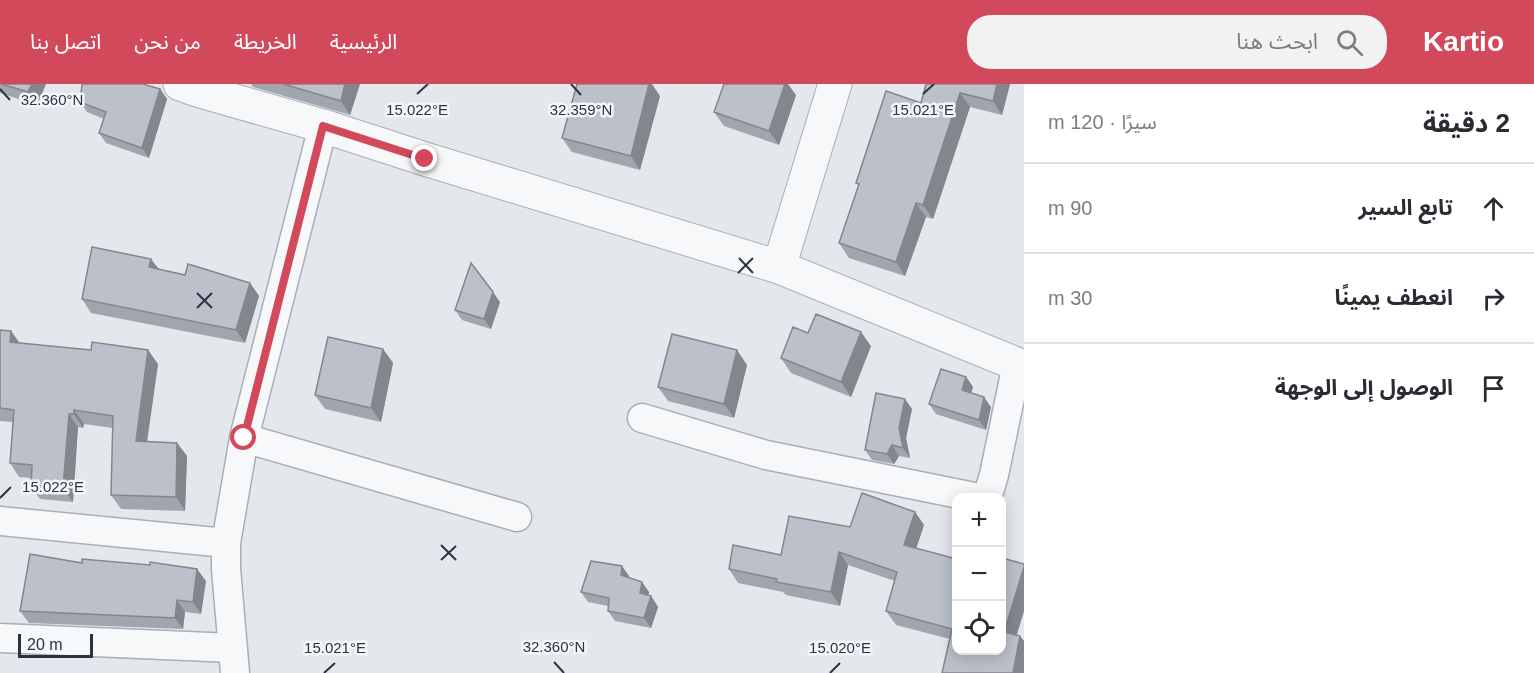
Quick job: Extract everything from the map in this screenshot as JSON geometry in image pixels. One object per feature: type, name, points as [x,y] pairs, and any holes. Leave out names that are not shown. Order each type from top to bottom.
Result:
[{"type":"street","points":[[779,267],[835,84]]},
{"type":"street","points":[[194,86],[779,267],[1020,366],[989,493]]},
{"type":"street","points":[[0,638],[234,660],[226,543],[244,438],[323,126]]},
{"type":"street","points":[[642,418],[766,455],[955,493]]},
{"type":"street","points":[[244,438],[517,517]]},
{"type":"street","points":[[0,521],[226,543]]},
{"type":"building","points":[[1,84],[32,84],[28,92]]},
{"type":"building","points":[[82,84],[143,84],[160,89],[142,148],[99,133],[106,112],[80,102]]},
{"type":"building","points":[[283,84],[345,84],[341,101]]},
{"type":"building","points":[[577,84],[649,84],[631,156],[562,138]]},
{"type":"building","points":[[724,84],[785,84],[769,131],[714,112]]},
{"type":"building","points":[[926,84],[997,84],[993,101],[960,93],[923,205],[916,203],[896,262],[839,243],[886,91],[921,103]]},
{"type":"building","points":[[92,247],[151,259],[149,267],[185,275],[188,264],[250,283],[236,330],[82,299]]},
{"type":"building","points":[[471,263],[493,292],[484,319],[455,310]]},
{"type":"building","points":[[816,314],[861,332],[841,382],[781,358],[793,327],[808,333]]},
{"type":"building","points":[[0,330],[11,331],[10,342],[91,350],[92,342],[148,350],[136,441],[177,443],[176,497],[111,495],[113,416],[74,410],[74,414],[69,414],[63,488],[31,486],[32,465],[10,463],[14,410],[0,408]]},
{"type":"building","points":[[672,334],[737,350],[724,404],[658,387]]},
{"type":"building","points":[[328,337],[383,349],[371,408],[315,395]]},
{"type":"building","points":[[941,369],[966,377],[962,390],[984,397],[979,420],[929,404]]},
{"type":"building","points":[[876,393],[905,399],[899,428],[903,448],[892,445],[887,454],[865,450]]},
{"type":"building","points":[[862,493],[915,512],[904,545],[952,558],[952,629],[886,611],[897,572],[839,552],[831,592],[776,582],[777,579],[729,569],[733,545],[781,555],[789,516],[850,527]]},
{"type":"building","points":[[30,554],[82,563],[82,559],[150,565],[150,562],[197,569],[193,602],[177,600],[175,618],[20,611]]},
{"type":"building","points":[[1006,559],[1024,564],[1006,626]]},
{"type":"building","points":[[591,561],[622,566],[621,575],[642,582],[640,593],[651,596],[644,618],[608,611],[609,598],[581,592]]},
{"type":"building","points":[[952,629],[952,655],[1006,655],[1006,632],[1020,636],[1013,673],[942,673]]},
{"type":"route","points":[[244,438],[323,126],[425,159]]}]
